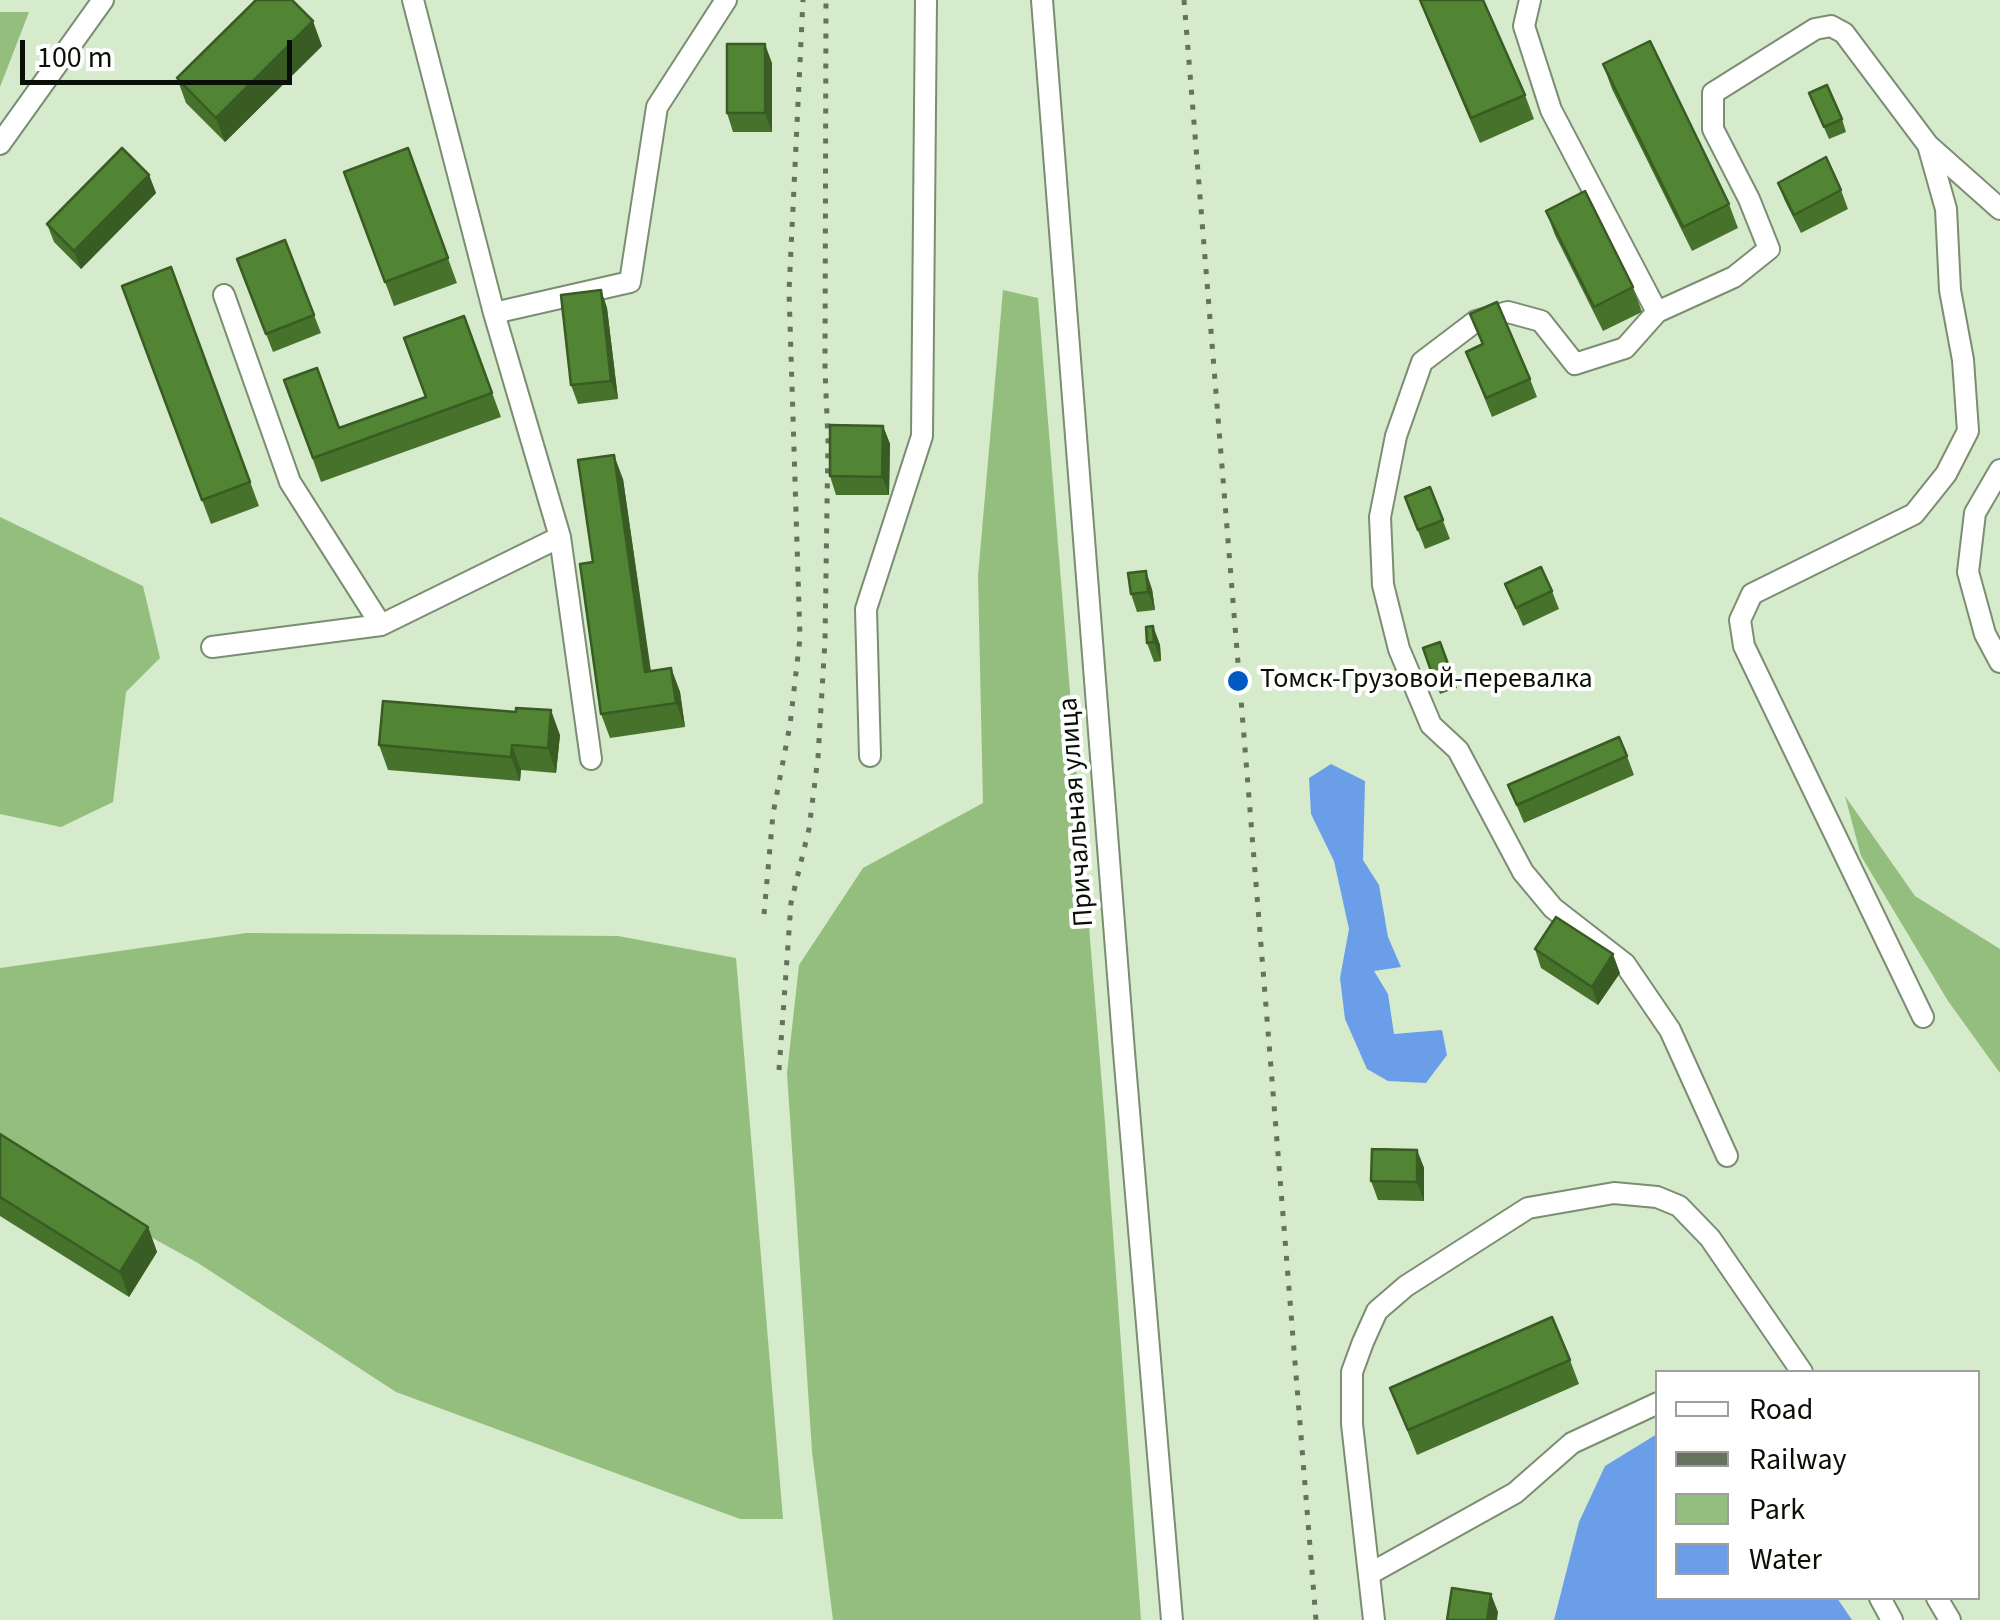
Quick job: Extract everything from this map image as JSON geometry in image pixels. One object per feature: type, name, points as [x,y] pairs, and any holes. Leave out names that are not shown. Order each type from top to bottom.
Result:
[{"type":"street","points":[[0,144],[103,0]]},
{"type":"street","points":[[413,0],[494,313],[560,537],[591,759]]},
{"type":"street","points":[[494,313],[630,282],[657,106],[726,0]]},
{"type":"street","points":[[870,756],[866,609],[922,436],[926,0]]},
{"type":"street","name":"Причальная улица","points":[[1042,0],[1172,1620]]},
{"type":"street","points":[[1530,0],[1524,26],[1551,110],[1657,312]]},
{"type":"street","points":[[1727,1156],[1670,1030],[1625,964],[1553,908],[1523,872],[1458,750],[1432,725],[1400,650],[1383,585],[1380,517],[1396,436],[1422,362],[1476,321],[1508,312],[1541,321],[1575,364],[1625,348],[1657,312],[1734,277],[1769,250],[1713,129],[1713,93],[1814,29],[1831,26],[1844,32],[1928,145],[2000,209]]},
{"type":"street","points":[[1922,1017],[1744,646],[1740,620],[1752,594],[1914,514],[1946,474],[1968,430],[1964,360],[1950,290],[1946,209],[1928,145]]},
{"type":"street","points":[[224,295],[290,482],[381,624]]},
{"type":"street","points":[[2000,470],[1975,513],[1968,572],[1985,634],[2000,662]]},
{"type":"street","points":[[212,648],[381,624],[560,537]]},
{"type":"street","points":[[1374,1620],[1352,1424],[1352,1372],[1363,1342],[1377,1312],[1406,1286],[1528,1208],[1614,1193],[1657,1196],[1678,1206],[1710,1238],[1801,1370]]},
{"type":"street","points":[[1371,1574],[1515,1493],[1572,1443],[1655,1404]]},
{"type":"green space","points":[[0,12],[29,12],[0,87]]},
{"type":"green space","points":[[1003,290],[1038,298],[1141,1620],[833,1620],[812,1451],[787,1073],[799,965],[863,868],[983,803],[978,576]]},
{"type":"green space","points":[[0,517],[143,586],[160,658],[126,692],[113,802],[61,827],[0,814]]},
{"type":"green space","points":[[1845,796],[1915,896],[2000,949],[2000,1073],[1948,1001],[1861,856]]},
{"type":"green space","points":[[246,933],[618,936],[736,958],[783,1519],[740,1519],[396,1392],[198,1263],[0,1154],[0,968]]},
{"type":"water","points":[[1331,764],[1365,781],[1363,860],[1379,885],[1388,937],[1401,967],[1374,971],[1388,994],[1394,1034],[1442,1030],[1447,1055],[1426,1083],[1388,1081],[1367,1069],[1345,1019],[1340,978],[1349,929],[1334,861],[1311,814],[1309,778]]},
{"type":"water","points":[[1655,1435],[1655,1600],[1838,1600],[1852,1620],[1554,1620],[1579,1522],[1605,1466]]},
{"type":"building","points":[[256,0],[292,0],[313,21],[216,118],[177,78]]},
{"type":"building","points":[[1420,0],[1483,0],[1525,95],[1471,118]]},
{"type":"building","points":[[1650,41],[1729,204],[1683,227],[1603,64]]},
{"type":"building","points":[[727,44],[765,44],[765,113],[727,113]]},
{"type":"building","points":[[1827,85],[1842,119],[1824,127],[1809,93]]},
{"type":"building","points":[[122,148],[149,175],[74,251],[47,224]]},
{"type":"building","points":[[408,148],[448,258],[385,282],[344,172]]},
{"type":"building","points":[[1826,157],[1841,190],[1794,215],[1778,183]]},
{"type":"building","points":[[1585,191],[1633,287],[1594,307],[1546,211]]},
{"type":"building","points":[[285,240],[314,315],[266,334],[237,259]]},
{"type":"building","points":[[171,267],[250,482],[202,500],[122,286]]},
{"type":"building","points":[[601,290],[611,381],[571,385],[561,295]]},
{"type":"building","points":[[1497,302],[1530,379],[1486,398],[1466,352],[1483,344],[1470,314]]},
{"type":"building","points":[[464,316],[492,393],[313,458],[284,380],[317,368],[339,428],[426,397],[404,338]]},
{"type":"building","points":[[830,425],[883,426],[882,477],[830,476]]},
{"type":"building","points":[[614,455],[645,672],[671,668],[676,703],[601,714],[580,564],[593,562],[578,460]]},
{"type":"building","points":[[1430,487],[1443,520],[1418,530],[1405,497]]},
{"type":"building","points":[[1541,567],[1552,591],[1516,608],[1505,584]]},
{"type":"building","points":[[1146,571],[1148,592],[1131,594],[1128,573]]},
{"type":"building","points":[[1153,626],[1154,642],[1147,643],[1146,627]]},
{"type":"building","points":[[1440,642],[1452,675],[1435,682],[1423,648]]},
{"type":"building","points":[[383,701],[516,712],[516,708],[551,710],[548,748],[512,745],[511,757],[379,745]]},
{"type":"building","points":[[1619,737],[1627,756],[1517,805],[1508,785]]},
{"type":"building","points":[[1556,917],[1613,954],[1592,987],[1535,949]]},
{"type":"building","points":[[0,1134],[148,1227],[120,1272],[0,1197]]},
{"type":"building","points":[[1372,1149],[1417,1150],[1417,1182],[1371,1181]]},
{"type":"building","points":[[1552,1317],[1570,1360],[1408,1430],[1390,1388]]},
{"type":"building","points":[[1452,1588],[1491,1594],[1487,1620],[1447,1620]]},
{"type":"railway","points":[[764,914],[773,814],[790,725],[800,638],[789,291],[803,0]]},
{"type":"railway","points":[[779,1070],[791,903],[809,829],[825,641],[826,0]]},
{"type":"railway","points":[[1184,0],[1316,1620]]},
{"type":"place","name":"Томск-Грузовой-перевалка","points":[[1238,681]]}]
